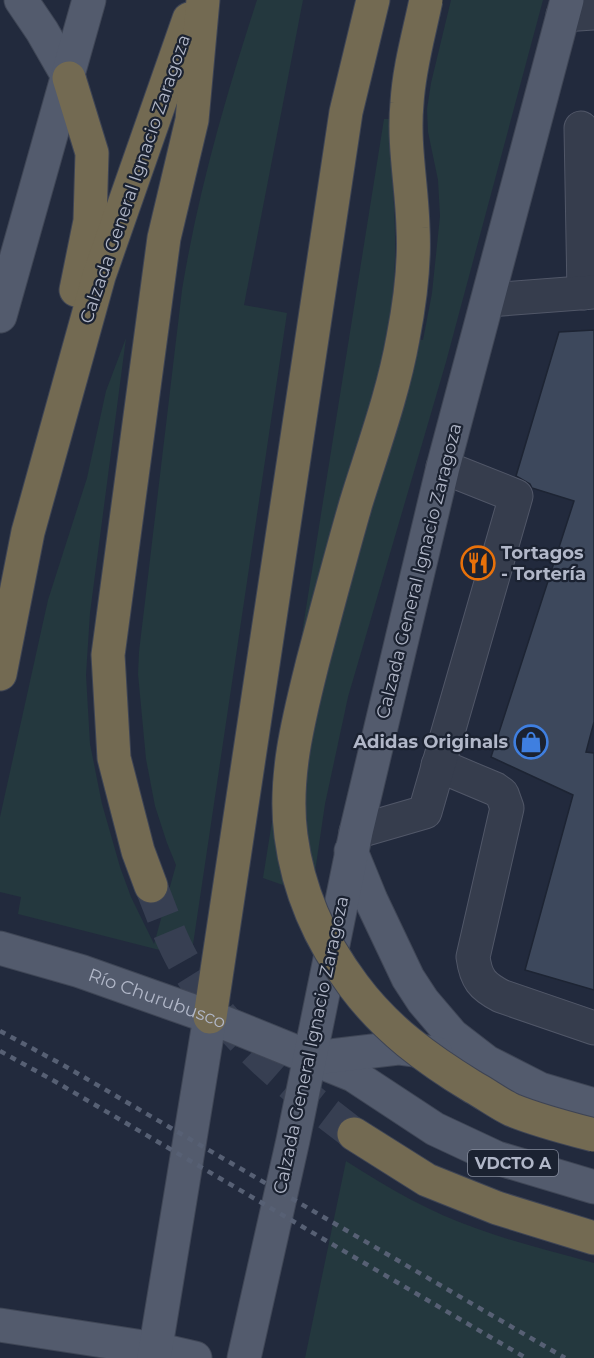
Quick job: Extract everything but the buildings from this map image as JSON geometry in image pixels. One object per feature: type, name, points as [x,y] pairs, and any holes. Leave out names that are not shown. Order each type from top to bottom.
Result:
[{"type":"highway","name":"Calzada General Ignacio Zaragoza","points":[[0,674],[28,532],[99,276],[195,0]]},
{"type":"highway","points":[[152,886],[138,851],[114,758],[108,655],[164,238],[192,120],[203,0]]},
{"type":"highway","points":[[210,1017],[346,112],[373,0]]},
{"type":"highway","points":[[426,0],[406,101],[406,143],[413,229],[412,284],[402,342],[386,406],[330,593],[301,709],[289,800],[290,834],[296,870],[324,940],[341,969],[366,1002],[393,1031],[444,1070],[510,1109],[594,1135]]},
{"type":"highway","points":[[28,532],[90,221],[92,153],[69,78]]},
{"type":"highway","points":[[354,1134],[427,1180],[497,1208],[594,1238]]},
{"type":"main road","points":[[21,0],[69,78]]},
{"type":"main road","points":[[0,316],[69,78],[89,0]]},
{"type":"main road","name":"Calzada General Ignacio Zaragoza","points":[[244,1358],[310,1059],[353,842],[443,467],[531,132],[574,9]]},
{"type":"main road","points":[[353,842],[388,938],[413,986],[452,1035],[487,1062],[540,1089],[594,1106]]},
{"type":"main road","name":"Río Churubusco","points":[[0,948],[80,971],[210,1017],[310,1059]]},
{"type":"main road","points":[[155,1353],[210,1017]]},
{"type":"main road","points":[[310,1059],[398,1048],[487,1062]]},
{"type":"main road","name":"VDCTO A","points":[[310,1059],[353,1075],[435,1129],[497,1158],[594,1187]]},
{"type":"main road","points":[[0,1325],[195,1358]]},
{"type":"street","points":[[488,300],[589,293],[587,128],[531,132]]},
{"type":"street","points":[[353,842],[425,812],[516,496],[443,467]]},
{"type":"street","points":[[438,765],[495,789],[506,801],[506,815],[473,957],[479,979],[488,989],[501,996],[594,1028]]},
{"type":"shaded area","points":[[257,0],[303,0],[244,305],[287,313],[191,958],[18,914],[21,897],[0,892],[0,817],[48,600],[87,478],[106,391],[126,338],[90,613],[86,675],[90,744],[102,804],[131,897],[154,944],[176,865],[155,806],[146,759],[138,674],[139,652],[182,290],[196,217],[214,144]]},
{"type":"shaded area","points":[[451,0],[543,0],[446,362],[348,697],[325,804],[312,892],[263,878],[384,119],[391,119],[395,221],[395,273],[388,334],[423,340],[432,293],[440,216],[438,180],[428,132],[427,109]]},
{"type":"shaded area","points":[[346,1161],[410,1199],[461,1223],[507,1239],[594,1263],[594,1358],[305,1358]]},
{"type":"tunnel","points":[[151,886],[171,937],[186,966],[220,1015],[261,1058],[354,1134]]},
{"type":"railway","points":[[0,1031],[63,1065],[565,1358]]},
{"type":"railway","points":[[0,1051],[526,1358]]},
{"type":"place","name":"Tortagos - Tortería","points":[[478,563]]},
{"type":"place","name":"Adidas Originals","points":[[531,742]]}]
